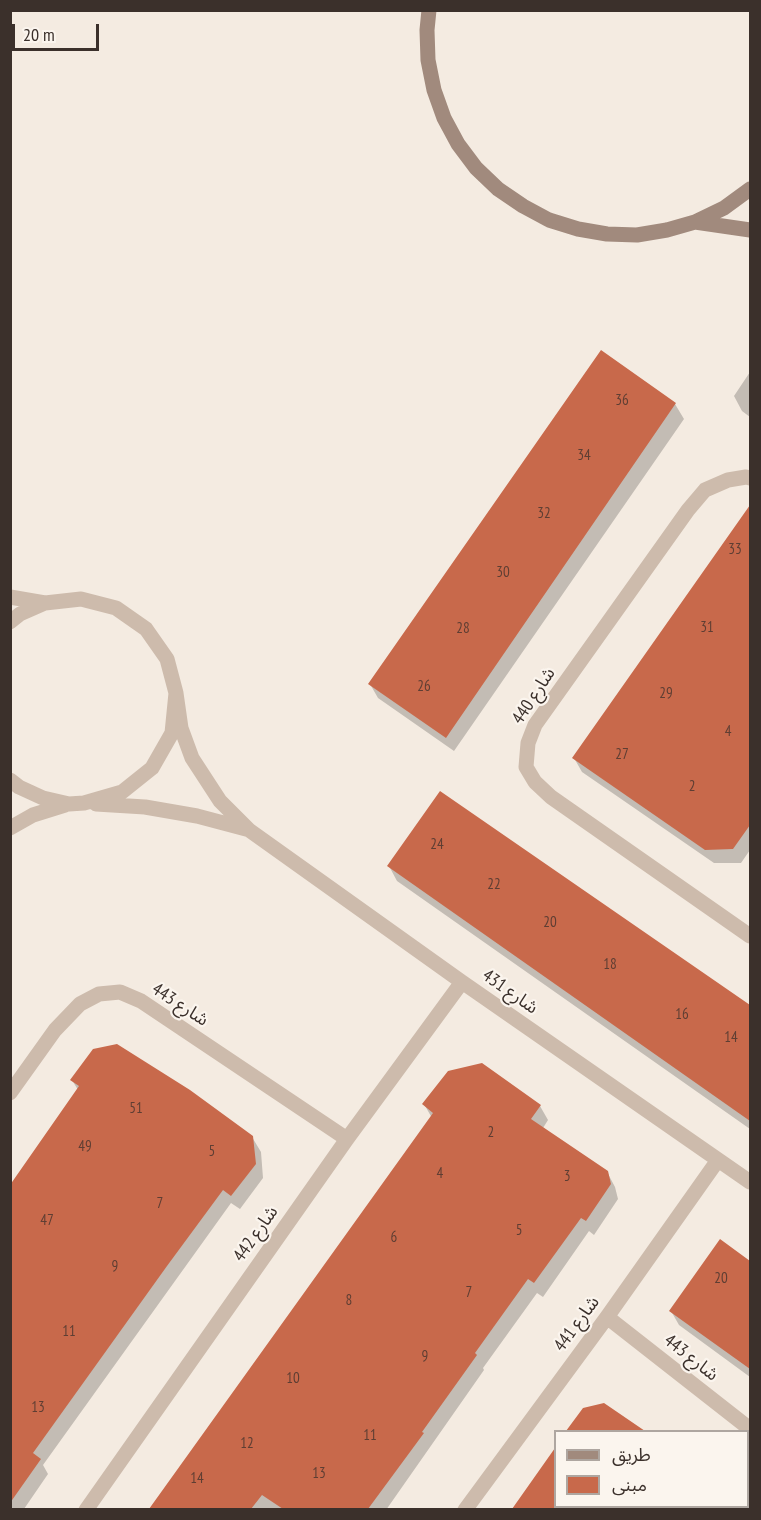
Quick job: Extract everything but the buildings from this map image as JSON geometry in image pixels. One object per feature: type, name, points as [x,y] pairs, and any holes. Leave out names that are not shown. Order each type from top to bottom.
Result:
[{"type":"main road","points":[[429,10],[428,60],[434,90],[444,118],[458,144],[476,168],[498,189],[523,206],[549,220],[588,231],[637,235],[695,222],[724,208],[750,189]]},
{"type":"main road","points":[[695,222],[750,230]]},
{"type":"street","name":"شارع 440","points":[[750,478],[728,480],[705,490],[688,510],[535,725],[528,742],[526,766],[535,782],[551,797],[750,936]]},
{"type":"street","points":[[10,597],[45,603],[81,599],[116,608],[146,629],[167,659],[176,693],[172,733],[152,768],[122,792],[33,814],[10,828]]},
{"type":"street","points":[[10,622],[20,614],[45,603]]},
{"type":"street","name":"شارع 431","points":[[176,693],[181,728],[192,758],[220,801],[249,830],[462,982],[750,1182]]},
{"type":"street","points":[[10,780],[19,787],[43,798],[77,804]]},
{"type":"street","name":"شارع 431","points":[[77,804],[145,807],[197,816],[249,830]]},
{"type":"street","name":"شارع 442","points":[[86,1509],[347,1138],[462,982]]},
{"type":"street","name":"شارع 443","points":[[10,1093],[55,1030],[80,1004],[99,994],[120,993],[141,1001],[347,1138]]},
{"type":"street","name":"شارع 441","points":[[465,1509],[607,1317],[718,1160]]},
{"type":"street","name":"شارع 443","points":[[607,1317],[750,1428]]}]
